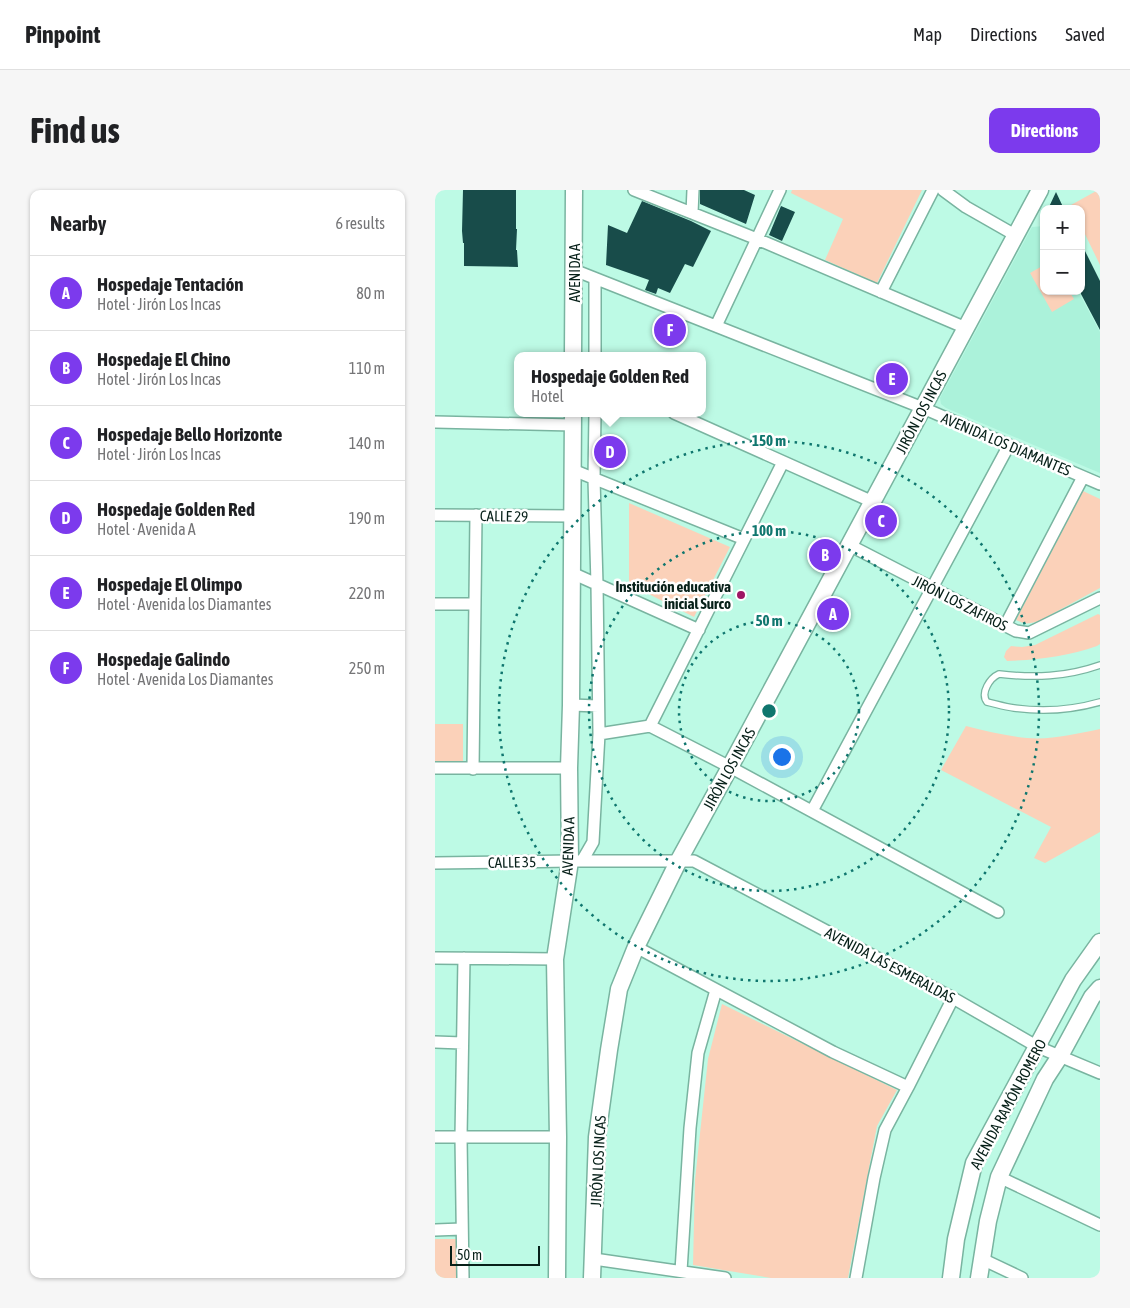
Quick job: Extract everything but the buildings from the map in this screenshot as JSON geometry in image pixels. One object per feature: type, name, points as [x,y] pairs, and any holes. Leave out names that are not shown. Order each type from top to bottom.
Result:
[{"type":"street","name":"AVENIDA A","points":[[573,352],[574,190]]},
{"type":"street","points":[[635,190],[757,239],[966,328]]},
{"type":"street","points":[[692,213],[693,190]]},
{"type":"street","points":[[720,328],[757,239],[780,190]]},
{"type":"street","points":[[881,292],[933,190]]},
{"type":"street","points":[[943,190],[966,207],[1015,235]]},
{"type":"street","name":"JIRÓN LOS INCAS","points":[[592,1278],[597,1137],[607,1060],[619,989],[636,947],[679,860],[873,502],[918,406],[966,328],[1040,190]]},
{"type":"street","points":[[574,270],[918,406]]},
{"type":"street","points":[[595,279],[595,352]]},
{"type":"street","name":"AVENIDA LOS DIAMANTES","points":[[918,406],[1100,484]]},
{"type":"street","points":[[576,861],[593,842],[599,734],[594,479],[595,417]]},
{"type":"street","points":[[683,417],[873,502]]},
{"type":"street","name":"AVENIDA A","points":[[557,1278],[558,1137],[555,958],[576,861],[569,768],[573,419]]},
{"type":"street","points":[[435,422],[573,419]]},
{"type":"street","points":[[811,811],[1009,445]]},
{"type":"street","points":[[650,726],[783,462]]},
{"type":"street","points":[[573,470],[744,539]]},
{"type":"street","points":[[1005,626],[1083,477]]},
{"type":"street","name":"CALLE 29","points":[[435,515],[572,516]]},
{"type":"street","points":[[473,769],[476,515]]},
{"type":"street","name":"JIRÓN LOS ZAFIROS","points":[[849,545],[1016,631],[1029,633],[1100,598]]},
{"type":"street","points":[[572,574],[699,630]]},
{"type":"street","points":[[435,604],[475,604]]},
{"type":"street","points":[[571,705],[598,706]]},
{"type":"street","points":[[599,734],[650,726],[998,912]]},
{"type":"street","points":[[435,768],[569,768]]},
{"type":"street","name":"CALLE 35","points":[[435,864],[679,860]]},
{"type":"street","name":"AVENIDA LAS ESMERALDAS","points":[[679,860],[694,861],[953,998],[1038,1047],[1100,1073]]},
{"type":"street","name":"AVENIDA RAMÓN ROMERO","points":[[951,1278],[955,1239],[974,1163],[1073,980],[1100,942]]},
{"type":"street","points":[[636,947],[833,1052],[908,1087]]},
{"type":"street","points":[[435,958],[555,958]]},
{"type":"street","points":[[463,1278],[461,1137],[464,958]]},
{"type":"street","name":"AVENIDA RAMÓN ROMERO","points":[[979,1278],[988,1221],[999,1177],[1045,1079],[1092,998],[1100,988]]},
{"type":"street","points":[[681,1271],[690,1128],[698,1053],[716,990]]},
{"type":"street","points":[[856,1278],[874,1178],[885,1130],[953,998]]},
{"type":"street","points":[[435,1042],[462,1043]]},
{"type":"street","points":[[435,1137],[558,1137]]},
{"type":"street","points":[[999,1177],[1100,1225]]},
{"type":"street","points":[[435,1230],[462,1229]]},
{"type":"street","points":[[594,1259],[725,1278]]},
{"type":"street","points":[[982,1259],[1022,1278]]},
{"type":"lane","points":[[1100,665],[1063,675],[1037,677],[999,674],[990,680],[984,694],[987,702],[1013,708],[1040,710],[1079,708],[1100,702]]},
{"type":"shaded area","points":[[792,190],[922,190],[877,283],[825,260],[843,219],[791,193]]},
{"type":"shaded area","points":[[1100,190],[1100,265],[1085,234],[1085,205],[1071,205]]},
{"type":"shaded area","points":[[1040,226],[1040,295],[1080,295],[1100,332],[1100,473],[946,408],[941,404],[940,398],[1032,227]]},
{"type":"shaded area","points":[[1040,267],[1040,291],[1030,273]]},
{"type":"shaded area","points":[[1042,295],[1072,295],[1074,299],[1052,312]]},
{"type":"shaded area","points":[[1083,491],[1100,499],[1100,588],[1039,621],[1022,623],[1016,620]]},
{"type":"shaded area","points":[[629,503],[730,547],[694,617],[629,584]]},
{"type":"shaded area","points":[[1098,614],[1100,615],[1100,644],[1097,646],[1064,655],[1041,658],[1007,661],[1004,657],[1006,651],[1011,646],[1035,645]]},
{"type":"shaded area","points":[[435,724],[463,724],[463,761],[435,761]]},
{"type":"shaded area","points":[[966,726],[1004,735],[1036,738],[1063,736],[1100,729],[1100,832],[1045,863],[1034,858],[1051,827],[941,770]]},
{"type":"shaded area","points":[[722,1004],[897,1090],[877,1126],[848,1278],[771,1278],[693,1265],[695,1180],[708,1059]]},
{"type":"shaded area","points":[[435,1239],[456,1239],[457,1278],[435,1278]]},
{"type":"place","name":"Hospedaje Galindo","points":[[670,330]]},
{"type":"place","name":"Hospedaje El Olimpo","points":[[892,379]]},
{"type":"place","name":"Hospedaje Golden Red","points":[[610,452]]},
{"type":"place","name":"Hospedaje Bello Horizonte","points":[[881,521]]},
{"type":"place","name":"Hospedaje El Chino","points":[[825,555]]},
{"type":"place","name":"Institución educativa inicial Surco","points":[[741,595]]},
{"type":"place","name":"Hospedaje Tentación","points":[[833,614]]}]
